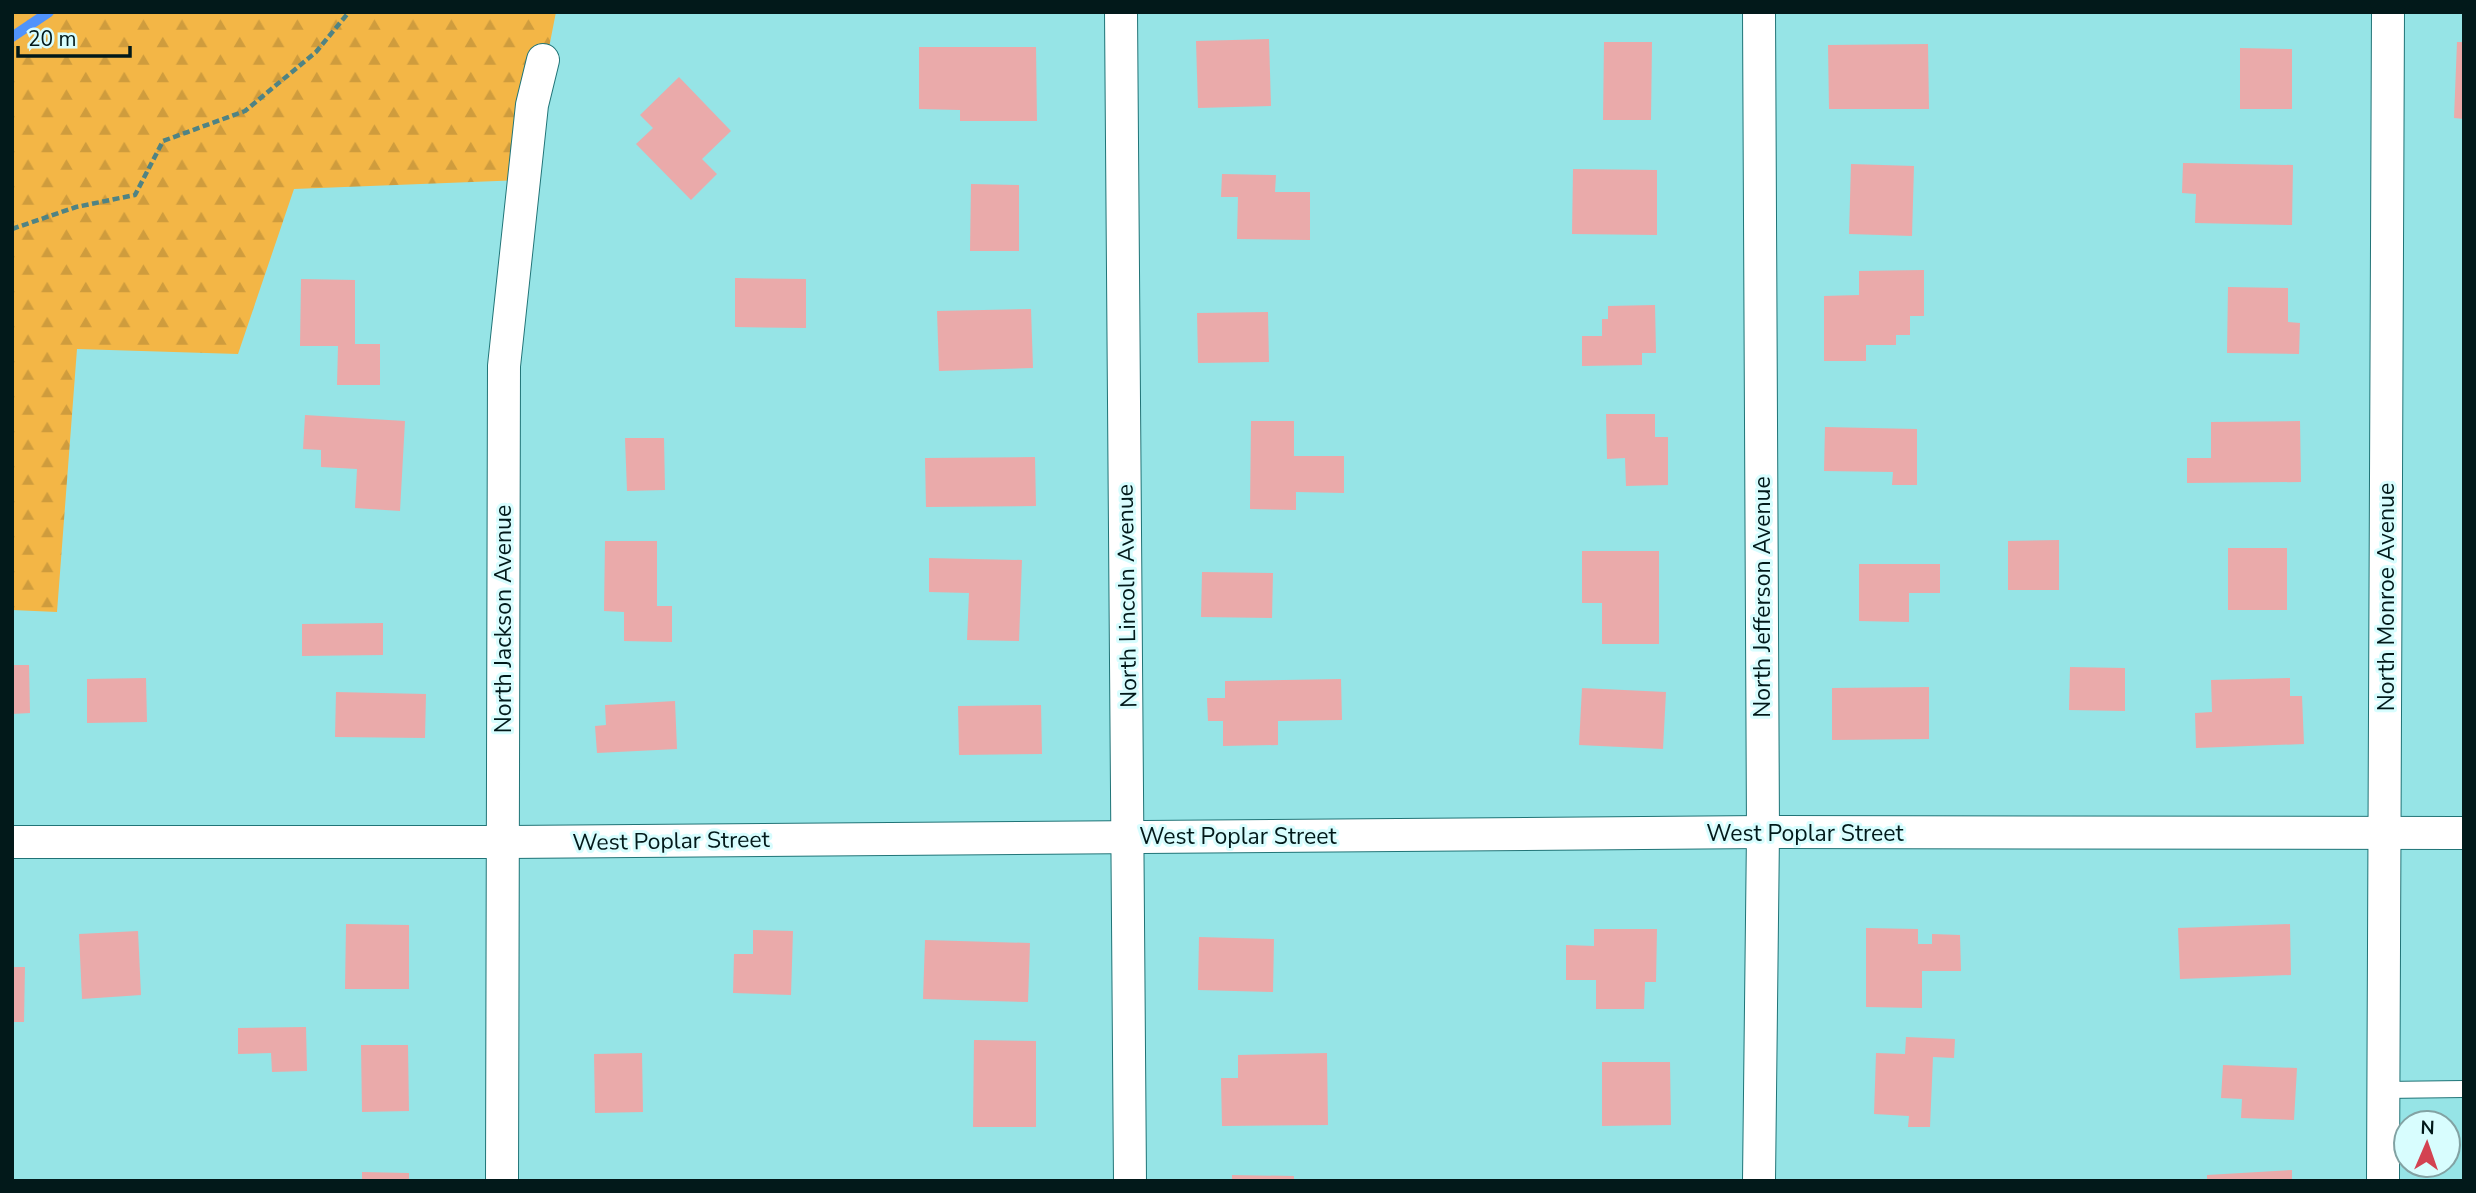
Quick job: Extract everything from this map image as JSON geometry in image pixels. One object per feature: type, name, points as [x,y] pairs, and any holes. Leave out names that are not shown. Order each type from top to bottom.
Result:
[{"type":"street","name":"North Lincoln Avenue","points":[[1121,12],[1130,1181]]},
{"type":"street","name":"North Jefferson Avenue","points":[[1759,12],[1763,832],[1759,1181]]},
{"type":"street","name":"North Monroe Avenue","points":[[2383,1181],[2388,12]]},
{"type":"street","name":"North Jackson Avenue","points":[[502,1181],[504,366],[532,105],[542,60]]},
{"type":"street","name":"West Poplar Street","points":[[12,842],[503,842],[1763,832],[2464,833]]},
{"type":"lane","points":[[2384,1090],[2464,1089]]},
{"type":"path","points":[[12,229],[76,207],[135,195],[163,141],[245,111],[316,52],[349,12]]},
{"type":"green space","points":[[12,12],[556,12],[523,180],[294,189],[238,354],[77,349],[57,612],[12,610]]},
{"type":"building","points":[[1269,39],[1271,106],[1198,108],[1196,41]]},
{"type":"building","points":[[1604,42],[1652,42],[1651,120],[1603,120]]},
{"type":"building","points":[[2457,42],[2464,42],[2464,119],[2454,118]]},
{"type":"building","points":[[1928,44],[1929,109],[1829,109],[1828,45]]},
{"type":"building","points":[[919,47],[1036,47],[1037,121],[960,121],[960,110],[919,109]]},
{"type":"building","points":[[2240,48],[2292,49],[2292,109],[2240,109]]},
{"type":"building","points":[[679,77],[731,131],[702,159],[717,174],[691,200],[636,144],[653,128],[640,115]]},
{"type":"building","points":[[2183,163],[2293,165],[2292,225],[2195,223],[2196,194],[2182,193]]},
{"type":"building","points":[[1851,164],[1914,166],[1912,236],[1849,234]]},
{"type":"building","points":[[1573,169],[1657,170],[1657,235],[1572,234]]},
{"type":"building","points":[[1222,174],[1276,175],[1275,192],[1310,192],[1310,240],[1237,239],[1238,197],[1221,197]]},
{"type":"building","points":[[971,184],[1019,185],[1019,251],[970,251]]},
{"type":"building","points":[[1924,270],[1924,316],[1910,316],[1910,335],[1896,335],[1896,345],[1866,345],[1866,361],[1824,361],[1824,296],[1859,295],[1859,271]]},
{"type":"building","points":[[735,278],[806,279],[806,328],[735,327]]},
{"type":"building","points":[[301,279],[355,280],[355,344],[380,344],[380,385],[337,385],[338,346],[300,346]]},
{"type":"building","points":[[2228,287],[2288,288],[2288,322],[2300,323],[2299,354],[2227,353]]},
{"type":"building","points":[[1655,305],[1656,353],[1642,353],[1642,365],[1582,366],[1582,336],[1602,336],[1602,319],[1608,319],[1608,306]]},
{"type":"building","points":[[1031,309],[1033,368],[939,371],[937,311]]},
{"type":"building","points":[[1268,312],[1269,362],[1198,363],[1197,313]]},
{"type":"building","points":[[1606,414],[1655,414],[1655,437],[1668,437],[1668,485],[1626,486],[1625,458],[1607,459]]},
{"type":"building","points":[[305,415],[405,421],[400,511],[355,508],[357,469],[321,467],[321,450],[303,449]]},
{"type":"building","points":[[1251,421],[1294,421],[1294,456],[1344,456],[1344,493],[1296,492],[1296,510],[1250,509]]},
{"type":"building","points":[[2300,421],[2301,482],[2187,483],[2187,458],[2211,458],[2211,422]]},
{"type":"building","points":[[1825,427],[1917,429],[1917,485],[1892,485],[1893,472],[1824,471]]},
{"type":"building","points":[[625,438],[664,438],[665,490],[627,491]]},
{"type":"building","points":[[1035,457],[1036,506],[926,507],[925,458]]},
{"type":"building","points":[[2059,540],[2059,590],[2008,590],[2008,541]]},
{"type":"building","points":[[605,541],[657,541],[657,606],[672,606],[672,642],[624,641],[624,612],[604,611]]},
{"type":"building","points":[[2228,548],[2287,548],[2287,610],[2228,610]]},
{"type":"building","points":[[1582,551],[1659,551],[1659,644],[1602,644],[1602,603],[1582,603]]},
{"type":"building","points":[[929,558],[1022,560],[1019,641],[967,640],[969,593],[929,592]]},
{"type":"building","points":[[1859,564],[1940,564],[1940,593],[1909,593],[1909,622],[1859,621]]},
{"type":"building","points":[[1202,572],[1273,573],[1272,618],[1201,617]]},
{"type":"building","points":[[383,623],[383,655],[302,656],[302,624]]},
{"type":"building","points":[[12,665],[29,665],[30,713],[12,714]]},
{"type":"building","points":[[2070,667],[2125,668],[2125,711],[2069,710]]},
{"type":"building","points":[[146,678],[147,722],[87,723],[87,679]]},
{"type":"building","points":[[2290,678],[2290,696],[2302,696],[2304,744],[2196,748],[2195,713],[2212,712],[2211,680]]},
{"type":"building","points":[[1341,679],[1342,720],[1278,721],[1278,745],[1223,746],[1223,721],[1208,721],[1207,698],[1225,698],[1225,681]]},
{"type":"building","points":[[1929,687],[1929,739],[1832,740],[1832,688]]},
{"type":"building","points":[[1582,688],[1666,692],[1663,749],[1579,745]]},
{"type":"building","points":[[336,692],[426,694],[425,738],[335,737]]},
{"type":"building","points":[[675,701],[677,749],[597,753],[595,726],[606,725],[605,705]]},
{"type":"building","points":[[1041,705],[1042,754],[959,755],[958,706]]},
{"type":"building","points":[[346,924],[409,925],[409,989],[345,989]]},
{"type":"building","points":[[2290,924],[2291,975],[2180,979],[2178,928]]},
{"type":"building","points":[[1866,928],[1918,929],[1918,944],[1932,944],[1932,934],[1960,935],[1961,971],[1922,971],[1922,1008],[1866,1007]]},
{"type":"building","points":[[1594,929],[1657,929],[1656,982],[1645,982],[1644,1009],[1596,1009],[1596,980],[1566,980],[1566,945],[1594,946]]},
{"type":"building","points":[[753,930],[793,931],[791,995],[733,993],[734,954],[753,954]]},
{"type":"building","points":[[138,931],[141,995],[82,999],[79,934]]},
{"type":"building","points":[[1199,937],[1274,939],[1273,992],[1198,990]]},
{"type":"building","points":[[925,940],[1030,943],[1028,1002],[923,999]]},
{"type":"building","points":[[12,967],[25,967],[24,1022],[12,1022]]},
{"type":"building","points":[[306,1027],[307,1071],[272,1072],[271,1053],[238,1054],[238,1028]]},
{"type":"building","points":[[1906,1037],[1955,1039],[1954,1058],[1933,1057],[1930,1127],[1908,1127],[1909,1116],[1874,1114],[1876,1053],[1905,1054]]},
{"type":"building","points":[[974,1040],[1036,1041],[1036,1127],[973,1127]]},
{"type":"building","points":[[361,1045],[408,1045],[409,1111],[362,1112]]},
{"type":"building","points":[[642,1053],[643,1112],[595,1113],[594,1054]]},
{"type":"building","points":[[1327,1053],[1328,1125],[1222,1126],[1221,1078],[1238,1078],[1238,1055]]},
{"type":"building","points":[[1602,1062],[1670,1062],[1671,1125],[1602,1126]]},
{"type":"building","points":[[2223,1065],[2297,1068],[2294,1120],[2241,1118],[2242,1099],[2221,1098]]},
{"type":"building","points":[[2292,1170],[2292,1181],[2207,1181],[2207,1175]]},
{"type":"building","points":[[362,1172],[409,1173],[409,1181],[362,1181]]},
{"type":"building","points":[[1232,1175],[1294,1176],[1294,1181],[1232,1181]]},
{"type":"waterway","points":[[12,37],[49,12]]}]
